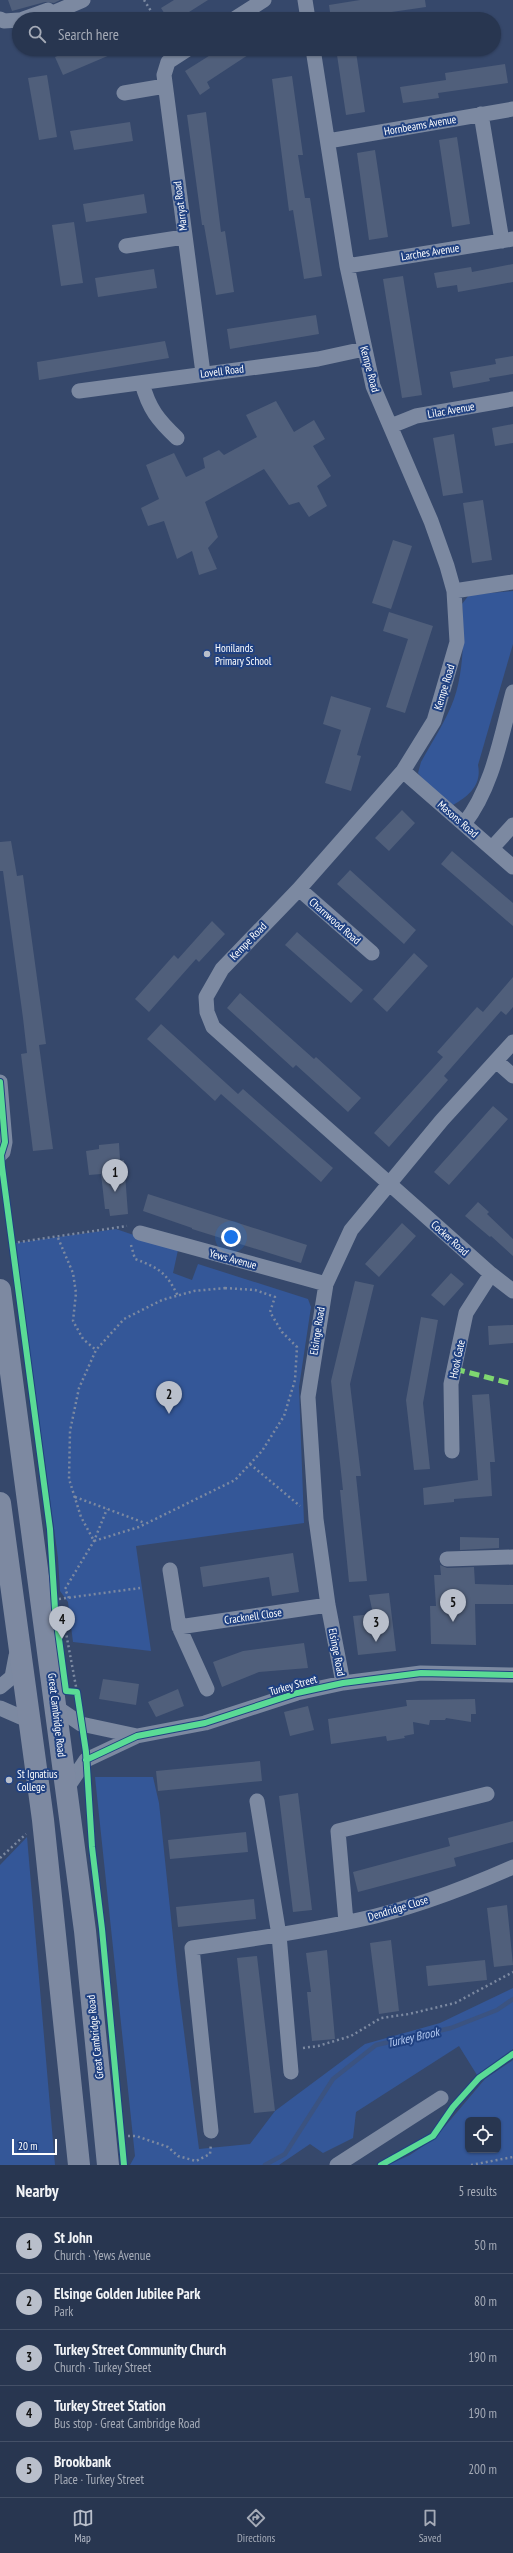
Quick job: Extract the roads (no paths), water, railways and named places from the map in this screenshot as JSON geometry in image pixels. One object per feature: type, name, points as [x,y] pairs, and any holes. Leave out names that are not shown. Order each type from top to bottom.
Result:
[{"type":"highway","name":"Great Cambridge Road","points":[[0,1290],[67,1788],[84,1931],[108,2165]]},
{"type":"highway","points":[[0,1503],[43,1820],[79,2165]]},
{"type":"street","points":[[55,12],[83,0]]},
{"type":"street","points":[[245,12],[264,0]]},
{"type":"street","points":[[305,0],[307,12]]},
{"type":"street","points":[[40,12],[61,3]]},
{"type":"street","points":[[0,19],[4,21],[12,20]]},
{"type":"street","points":[[0,29],[12,29]]},
{"type":"street","name":"Marryat Road","points":[[177,56],[168,62],[164,75],[203,373]]},
{"type":"street","name":"Kempe Road","points":[[314,56],[347,266],[373,386],[431,521],[454,591],[457,642],[446,687],[434,721],[403,771],[299,889],[222,969],[206,996],[207,1012],[212,1027],[389,1182]]},
{"type":"street","points":[[124,93],[165,86]]},
{"type":"street","name":"Hornbeams Avenue","points":[[328,141],[513,109]]},
{"type":"street","points":[[481,114],[508,240]]},
{"type":"street","points":[[126,246],[184,237]]},
{"type":"street","name":"Larches Avenue","points":[[347,266],[508,240]]},
{"type":"street","name":"Lovell Road","points":[[79,391],[203,373],[318,359],[364,349]]},
{"type":"street","points":[[142,383],[148,406],[162,424],[177,438]]},
{"type":"street","name":"Lilac Avenue","points":[[391,426],[416,416],[513,399]]},
{"type":"street","points":[[454,591],[513,582]]},
{"type":"street","points":[[464,824],[474,811],[491,774],[513,692]]},
{"type":"street","name":"Masons Road","points":[[403,771],[513,867]]},
{"type":"street","points":[[492,848],[513,825]]},
{"type":"street","name":"Charnwood Road","points":[[299,889],[372,953]]},
{"type":"street","name":"Elsinge Road","points":[[343,1683],[328,1605],[316,1519],[308,1397],[326,1284],[351,1230],[389,1182],[513,1042]]},
{"type":"street","points":[[496,1061],[513,1076]]},
{"type":"street","points":[[0,1082],[5,1142],[3,1152],[0,1155]]},
{"type":"street","name":"Cocker Road","points":[[389,1182],[513,1292]]},
{"type":"street","name":"Yews Avenue","points":[[132,1233],[326,1284]]},
{"type":"street","name":"Hook Gate","points":[[452,1451],[451,1384],[466,1313],[491,1274]]},
{"type":"street","points":[[447,1559],[513,1557]]},
{"type":"street","points":[[170,1570],[179,1627],[206,1689]]},
{"type":"street","name":"Cracknell Close","points":[[179,1627],[328,1605]]},
{"type":"street","points":[[0,1687],[12,1677],[19,1639]]},
{"type":"street","name":"Turkey Street","points":[[67,1788],[86,1760],[137,1736],[205,1724],[297,1693],[343,1683],[421,1673],[513,1675]]},
{"type":"street","name":"Turkey Street","points":[[56,1707],[81,1724],[137,1736]]},
{"type":"street","points":[[0,1708],[30,1721]]},
{"type":"street","points":[[346,1922],[338,1831],[487,1794]]},
{"type":"street","points":[[257,1801],[279,1935],[291,2072]]},
{"type":"street","name":"Dendridge Close","points":[[211,2131],[192,1948],[279,1935],[346,1922],[463,1889],[513,1867]]},
{"type":"street","points":[[337,2165],[441,2098]]},
{"type":"waterway","name":"Turkey Brook","points":[[265,2165],[285,2154],[333,2079],[376,2045],[451,2028],[497,2010],[513,1999]]},
{"type":"place","name":"Honilands Primary School","points":[[207,654]]},
{"type":"place","name":"St John","points":[[115,1192]]},
{"type":"place","name":"Elsinge Golden Jubilee Park","points":[[169,1414]]},
{"type":"place","name":"Brookbank","points":[[453,1622]]},
{"type":"place","name":"Turkey Street Station","points":[[62,1639]]},
{"type":"place","name":"Turkey Street Community Church","points":[[376,1642]]},
{"type":"place","name":"St Ignatius College","points":[[9,1780]]}]
